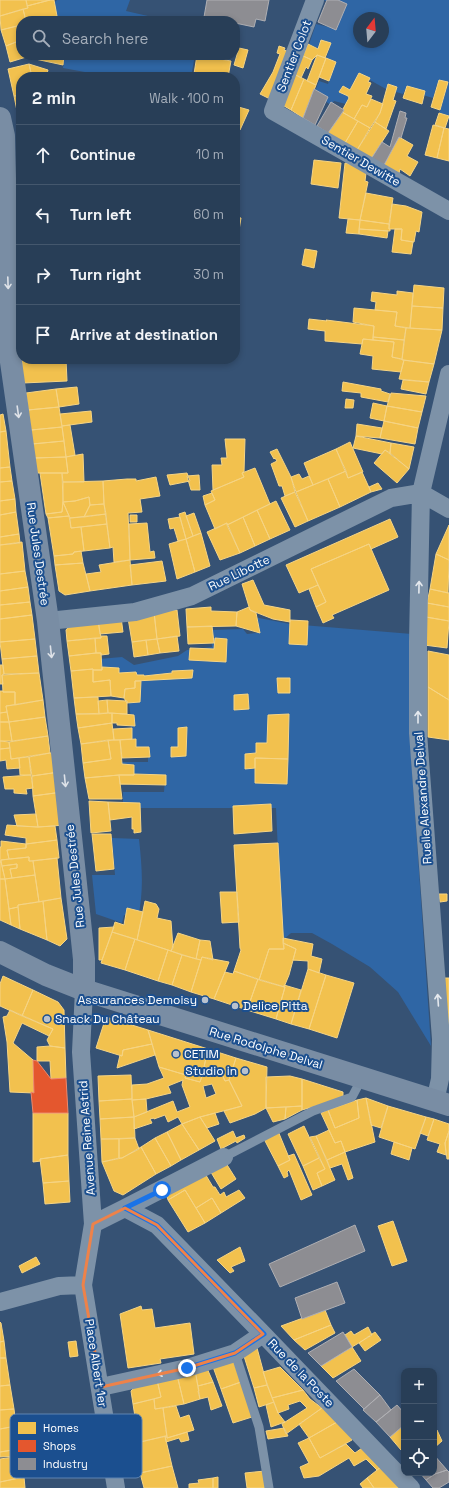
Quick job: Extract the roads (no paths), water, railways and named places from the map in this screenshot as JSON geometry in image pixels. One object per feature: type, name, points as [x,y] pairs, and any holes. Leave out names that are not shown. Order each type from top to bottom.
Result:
[{"type":"street","name":"Sentier Colot","points":[[273,111],[315,0]]},
{"type":"street","name":"Sentier Dewitte","points":[[273,111],[449,211]]},
{"type":"street","name":"Rue Jules Destrée","points":[[1,130],[13,219],[5,350],[48,621],[84,959],[84,990]]},
{"type":"street","name":"Ruelle Alexandre Delval","points":[[442,1103],[444,1076],[418,733],[421,493],[449,374]]},
{"type":"street","name":"Rue Libotte","points":[[48,621],[135,612],[192,596],[391,498],[421,493]]},
{"type":"street","points":[[421,493],[449,509]]},
{"type":"street","name":"Rue Rodolphe Delval","points":[[0,952],[46,975],[84,990],[442,1103]]},
{"type":"street","name":"Avenue Reine Astrid","points":[[83,1285],[93,1224],[81,1052],[84,990]]},
{"type":"street","points":[[93,1224],[224,1157]]},
{"type":"street","name":"Rue de la Poste","points":[[125,1208],[157,1225],[264,1334],[411,1488]]},
{"type":"street","points":[[0,1302],[58,1286],[83,1285]]},
{"type":"street","name":"Place Albert 1er","points":[[83,1285],[105,1414]]},
{"type":"street","points":[[101,1387],[187,1368],[235,1353],[264,1334]]},
{"type":"street","name":"Place Albert 1er","points":[[115,1478],[116,1488]]},
{"type":"lane","points":[[224,1157],[314,1111],[352,1097],[362,1078]]},
{"type":"lane","points":[[235,1353],[259,1427],[269,1488]]},
{"type":"place","name":"Assurances Demoisy","points":[[205,1000]]},
{"type":"place","name":"Delice Pitta","points":[[235,1006]]},
{"type":"place","name":"Snack Du Château","points":[[47,1019]]},
{"type":"place","name":"CETIM","points":[[176,1054]]},
{"type":"place","name":"Studio in","points":[[245,1071]]}]
